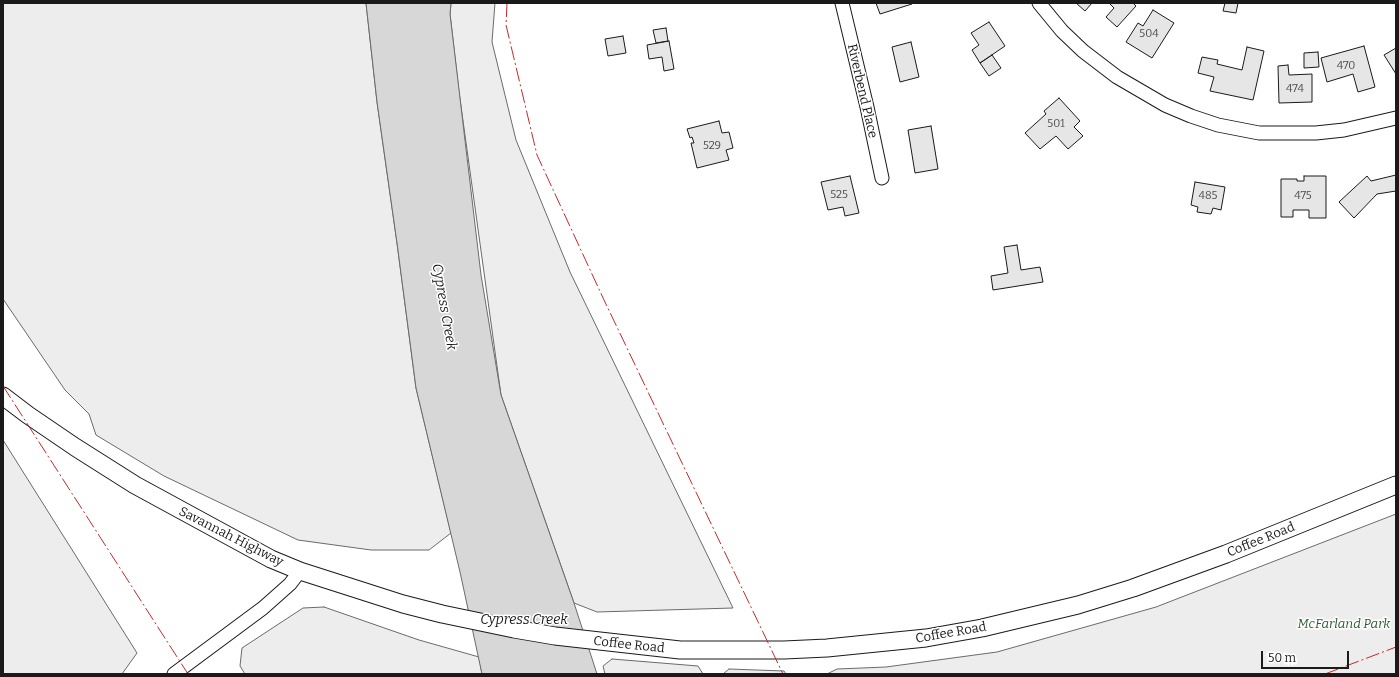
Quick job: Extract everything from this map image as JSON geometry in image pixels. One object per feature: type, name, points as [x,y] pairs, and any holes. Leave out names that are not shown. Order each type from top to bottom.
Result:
[{"type":"main road","name":"Savannah Highway","points":[[3,396],[75,447],[135,485],[271,559],[300,571],[403,604],[484,623]]},
{"type":"main road","name":"Coffee Road","points":[[484,623],[555,636],[680,650],[784,650],[827,648],[918,639],[982,628],[1078,604],[1132,588],[1226,554],[1396,485]]},
{"type":"street","name":"Riverbend Place","points":[[842,3],[882,178]]},
{"type":"street","points":[[1039,3],[1062,31],[1083,51],[1117,76],[1165,105],[1218,125],[1259,133],[1316,133],[1344,130],[1396,118]]},
{"type":"street","points":[[174,674],[263,608],[290,584],[300,571]]},
{"type":"green space","points":[[3,3],[366,3],[377,102],[416,388],[451,533],[429,550],[371,550],[298,540],[164,476],[96,435],[89,414],[65,390],[3,299]]},
{"type":"green space","points":[[451,3],[495,3],[492,42],[516,140],[570,272],[733,608],[597,612],[574,603],[501,395],[459,92],[450,14]]},
{"type":"green space","points":[[3,440],[137,653],[122,674],[3,674]]},
{"type":"green space","name":"McFarland Park","points":[[1396,514],[1396,674],[827,674],[837,669],[886,667],[997,652],[1156,607]]},
{"type":"green space","points":[[324,607],[419,640],[479,657],[482,674],[245,674],[240,666],[242,648],[303,608]]},
{"type":"green space","points":[[612,659],[698,666],[703,674],[605,674],[603,666]]},
{"type":"green space","points":[[729,669],[784,671],[786,674],[723,674]]},
{"type":"water","name":"Cypress Creek","points":[[366,3],[451,3],[450,14],[481,275],[501,395],[574,603],[597,674],[482,674],[460,572],[416,388],[377,102]]},
{"type":"building","points":[[876,3],[911,3],[912,4],[880,14]]},
{"type":"building","points":[[1076,3],[1092,3],[1085,11]]},
{"type":"building","points":[[1109,3],[1133,3],[1136,6],[1117,27],[1106,17],[1114,8]]},
{"type":"building","points":[[1225,3],[1238,3],[1236,13],[1223,11]]},
{"type":"building","points":[[1153,10],[1174,23],[1152,58],[1126,42],[1138,23],[1143,26]]},
{"type":"building","points":[[989,22],[1005,46],[980,63],[972,50],[979,45],[971,33]]},
{"type":"building","points":[[666,28],[668,41],[656,43],[653,30]]},
{"type":"building","points":[[623,36],[626,53],[608,56],[605,39]]},
{"type":"building","points":[[669,41],[674,69],[664,71],[662,57],[649,59],[647,45]]},
{"type":"building","points":[[911,42],[919,77],[900,82],[892,47]]},
{"type":"building","points":[[1364,46],[1375,87],[1358,92],[1353,74],[1327,82],[1321,58]]},
{"type":"building","points":[[1247,47],[1264,51],[1253,100],[1210,91],[1214,77],[1198,73],[1202,57],[1218,60],[1217,64],[1242,70]]},
{"type":"building","points":[[1396,48],[1396,74],[1384,55]]},
{"type":"building","points":[[1318,52],[1319,67],[1304,68],[1304,53]]},
{"type":"building","points":[[992,55],[1001,68],[989,76],[980,63]]},
{"type":"building","points":[[1288,65],[1289,75],[1312,74],[1312,102],[1279,103],[1278,66]]},
{"type":"building","points":[[1059,98],[1080,121],[1074,127],[1083,136],[1068,149],[1056,136],[1040,149],[1025,133],[1046,114],[1044,111]]},
{"type":"building","points":[[719,121],[722,133],[729,132],[733,148],[726,150],[729,160],[697,168],[691,143],[694,143],[692,137],[690,138],[687,129]]},
{"type":"building","points":[[931,126],[938,169],[915,173],[908,130]]},
{"type":"building","points":[[1396,175],[1396,191],[1377,194],[1354,218],[1339,202],[1367,176],[1371,181]]},
{"type":"building","points":[[850,176],[859,213],[845,216],[843,207],[828,210],[821,182]]},
{"type":"building","points":[[1304,176],[1326,176],[1326,218],[1309,218],[1309,210],[1293,210],[1293,217],[1281,217],[1281,179],[1297,179],[1297,181],[1304,181]]},
{"type":"building","points":[[1195,182],[1225,187],[1221,210],[1213,208],[1211,214],[1197,212],[1198,207],[1191,205]]},
{"type":"building","points":[[1017,245],[1021,270],[1040,267],[1043,282],[993,290],[991,276],[1008,273],[1004,247]]},
{"type":"power","points":[[507,3],[506,25],[537,155],[604,300],[783,674]]},
{"type":"power","points":[[3,386],[188,674]]},
{"type":"power","points":[[1325,674],[1396,647]]}]
